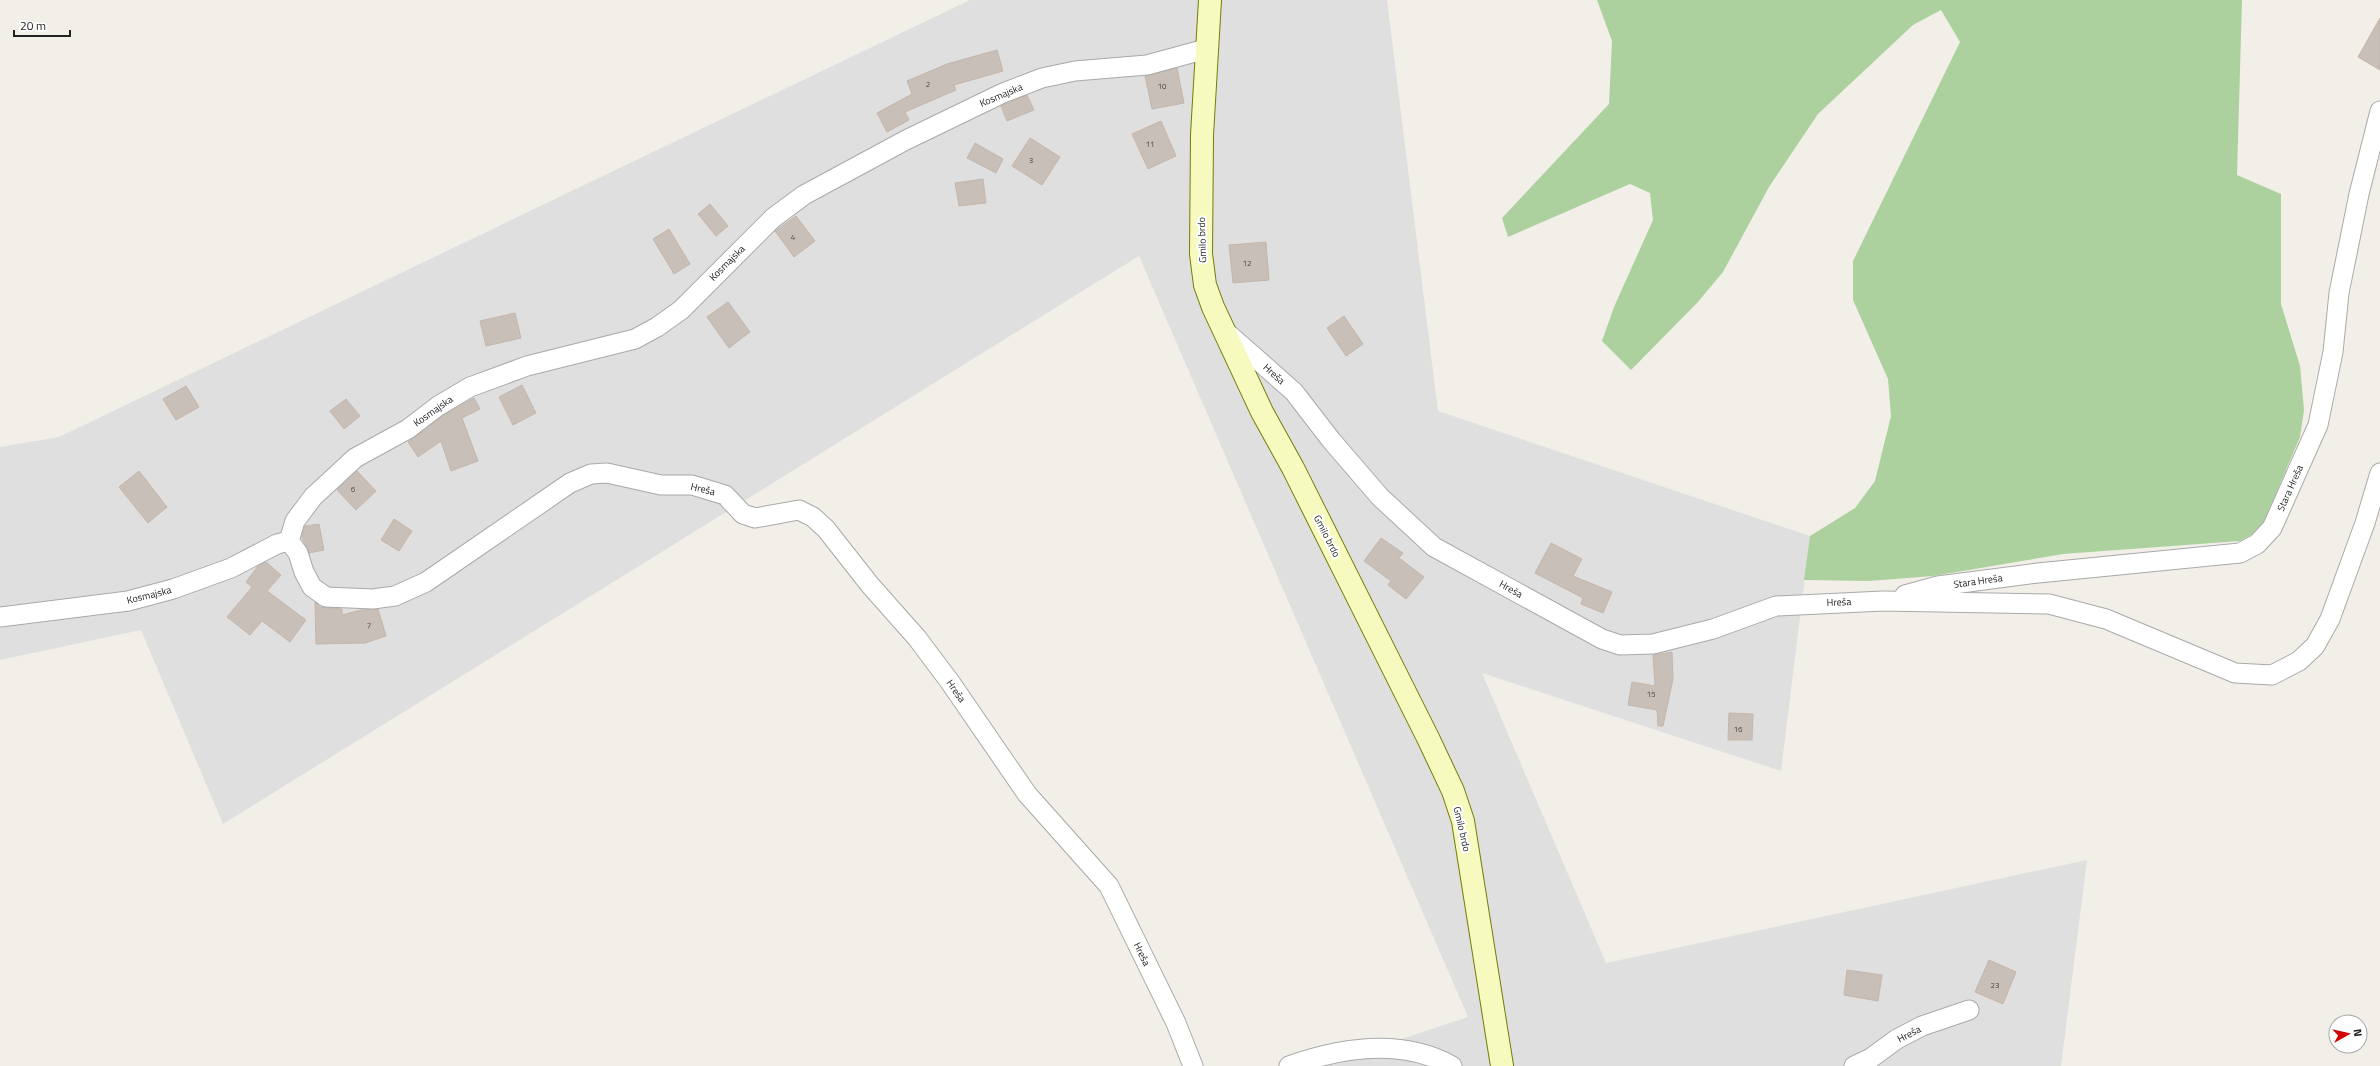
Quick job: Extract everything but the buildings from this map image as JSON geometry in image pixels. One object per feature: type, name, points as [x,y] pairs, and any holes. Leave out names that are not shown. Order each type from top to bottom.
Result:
[{"type":"main road","name":"Gmilo brdo","points":[[1210,0],[1202,135],[1201,254],[1205,285],[1223,329],[1262,412],[1329,539],[1453,791],[1464,829],[1502,1066]]},
{"type":"street","name":"Kosmajska","points":[[0,617],[128,601],[173,589],[231,568],[277,544],[289,541],[296,521],[313,497],[355,458],[408,429],[438,406],[470,387],[527,366],[635,339],[657,327],[681,310],[772,218],[804,195],[906,140],[1002,93],[1022,86],[1075,71],[1147,65],[1206,49]]},
{"type":"street","name":"Stara Hreša","points":[[1883,601],[1938,586],[2111,564],[2240,553],[2257,544],[2272,528],[2318,425],[2353,224],[2380,111]]},
{"type":"street","name":"Hreša","points":[[1223,329],[1294,392],[1331,440],[1380,497],[1434,547],[1602,639],[1620,645],[1653,644],[1714,629],[1776,606],[1883,601]]},
{"type":"street","name":"Hreša","points":[[289,541],[298,552],[304,572],[312,587],[326,597],[366,599],[395,596],[426,582],[570,483],[591,474],[607,473],[641,482],[661,485],[692,485],[711,489],[725,495],[742,514],[755,518],[799,510],[813,517],[826,529],[941,669],[1027,794],[1109,886],[1176,1024],[1193,1066]]},
{"type":"street","name":"Stara Hreša","points":[[1883,601],[2049,604],[2106,619],[2235,673],[2272,676],[2299,661],[2315,646],[2330,619],[2365,523],[2380,473]]},
{"type":"street","name":"Hreša","points":[[1854,1066],[1871,1058],[1897,1039],[1922,1026],[1968,1010]]},
{"type":"street","points":[[1289,1066],[1332,1052],[1371,1049],[1407,1051],[1438,1059],[1452,1066]]},
{"type":"shaded area","points":[[970,0],[1387,0],[1438,411],[1810,536],[1781,771],[1482,673],[1606,963],[2087,860],[2061,1066],[1320,1066],[1468,1017],[1139,256],[223,824],[141,630],[0,660],[0,447],[59,437]]},
{"type":"green space","points":[[1597,0],[2242,0],[2237,175],[2281,194],[2281,304],[2300,366],[2304,410],[2300,437],[2264,522],[2253,534],[2240,541],[2063,554],[1933,576],[1869,581],[1804,580],[1810,536],[1855,508],[1875,481],[1891,416],[1888,379],[1853,300],[1853,261],[1960,42],[1941,10],[1913,25],[1818,114],[1769,187],[1723,272],[1697,303],[1631,370],[1602,341],[1614,307],[1653,220],[1650,193],[1630,184],[1508,237],[1502,218],[1609,104],[1612,41]]}]
